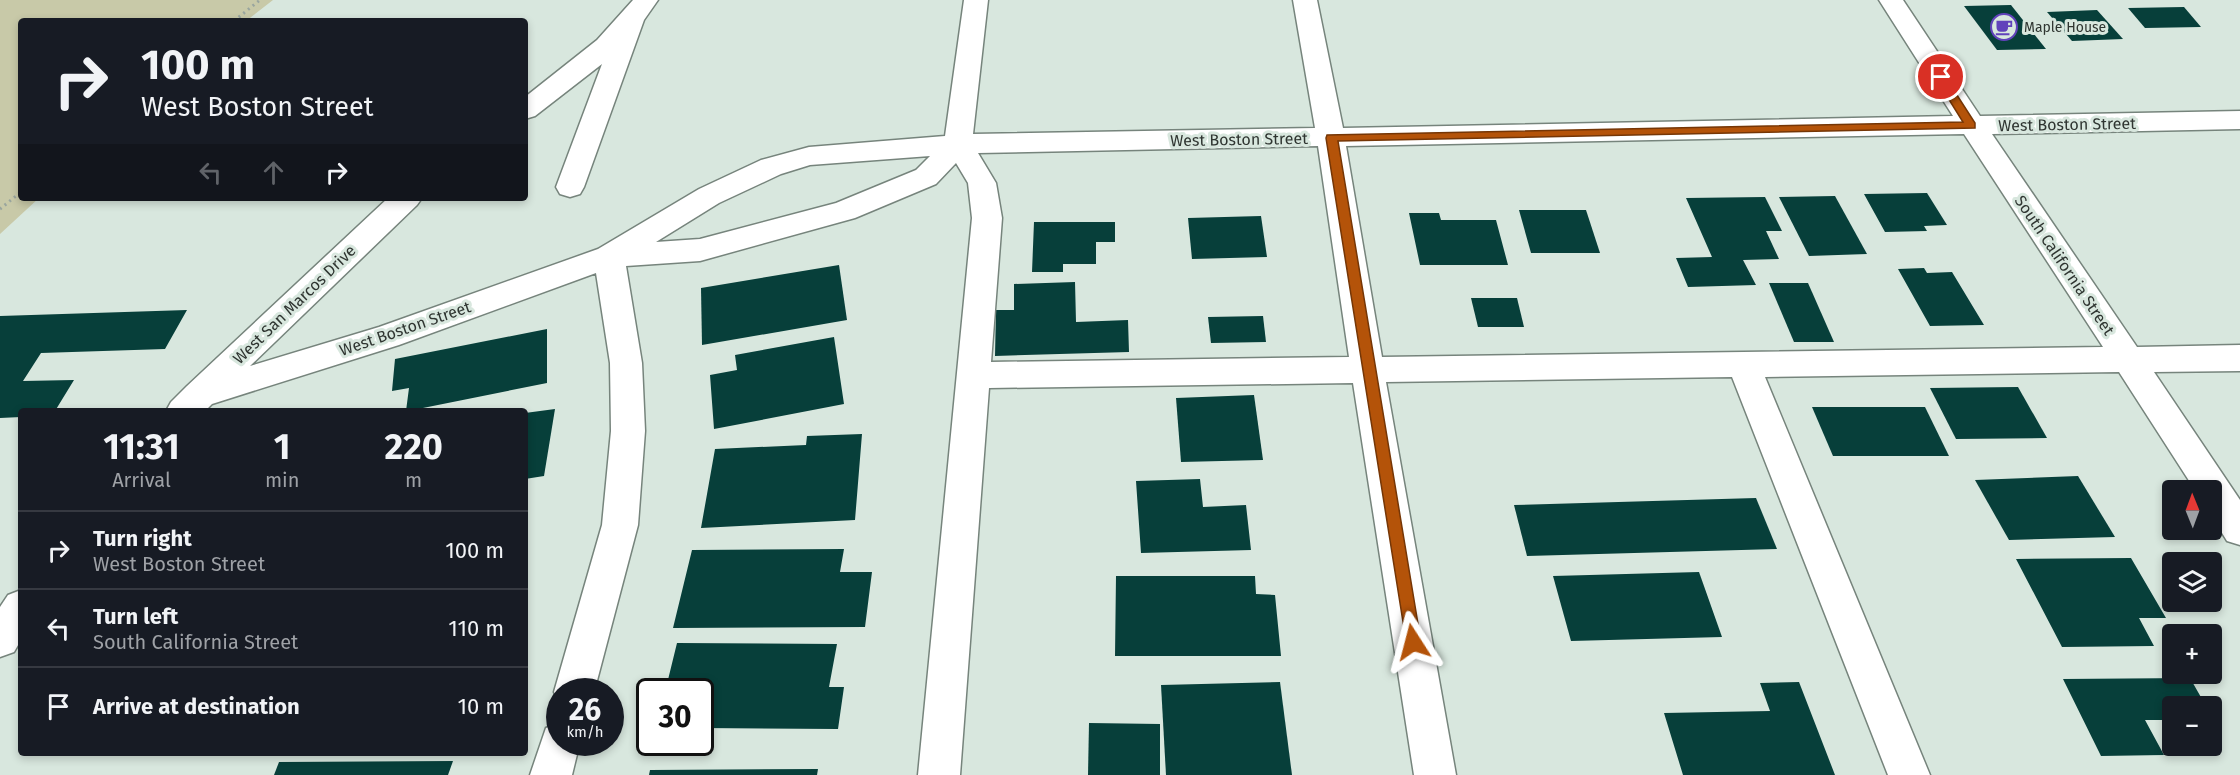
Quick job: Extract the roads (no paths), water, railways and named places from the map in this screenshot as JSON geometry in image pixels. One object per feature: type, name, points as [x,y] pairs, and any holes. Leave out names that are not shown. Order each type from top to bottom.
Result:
[{"type":"street","points":[[939,775],[987,218],[982,183],[958,144],[976,0]]},
{"type":"street","points":[[1305,0],[1331,138],[1435,775]]},
{"type":"street","name":"South California Street","points":[[1892,0],[1971,126],[2129,360],[2240,530]]},
{"type":"street","points":[[528,108],[566,81],[638,10]]},
{"type":"street","points":[[570,187],[638,10]]},
{"type":"street","name":"West Boston Street","points":[[191,403],[609,257],[709,196],[771,167],[809,156],[958,144],[2240,120]]},
{"type":"street","name":"West Boston Street","points":[[609,257],[700,250],[845,211],[926,177],[958,144]]},
{"type":"street","name":"West San Marcos Drive","points":[[191,403],[403,201]]},
{"type":"street","points":[[578,678],[620,525],[627,443],[626,363],[609,257]]},
{"type":"street","points":[[973,375],[1368,372],[2240,358]]},
{"type":"street","points":[[1744,366],[1909,775]]},
{"type":"street","points":[[0,640],[18,612]]},
{"type":"street","points":[[551,775],[556,756]]},
{"type":"place","name":"Maple House","points":[[2004,27]]}]
